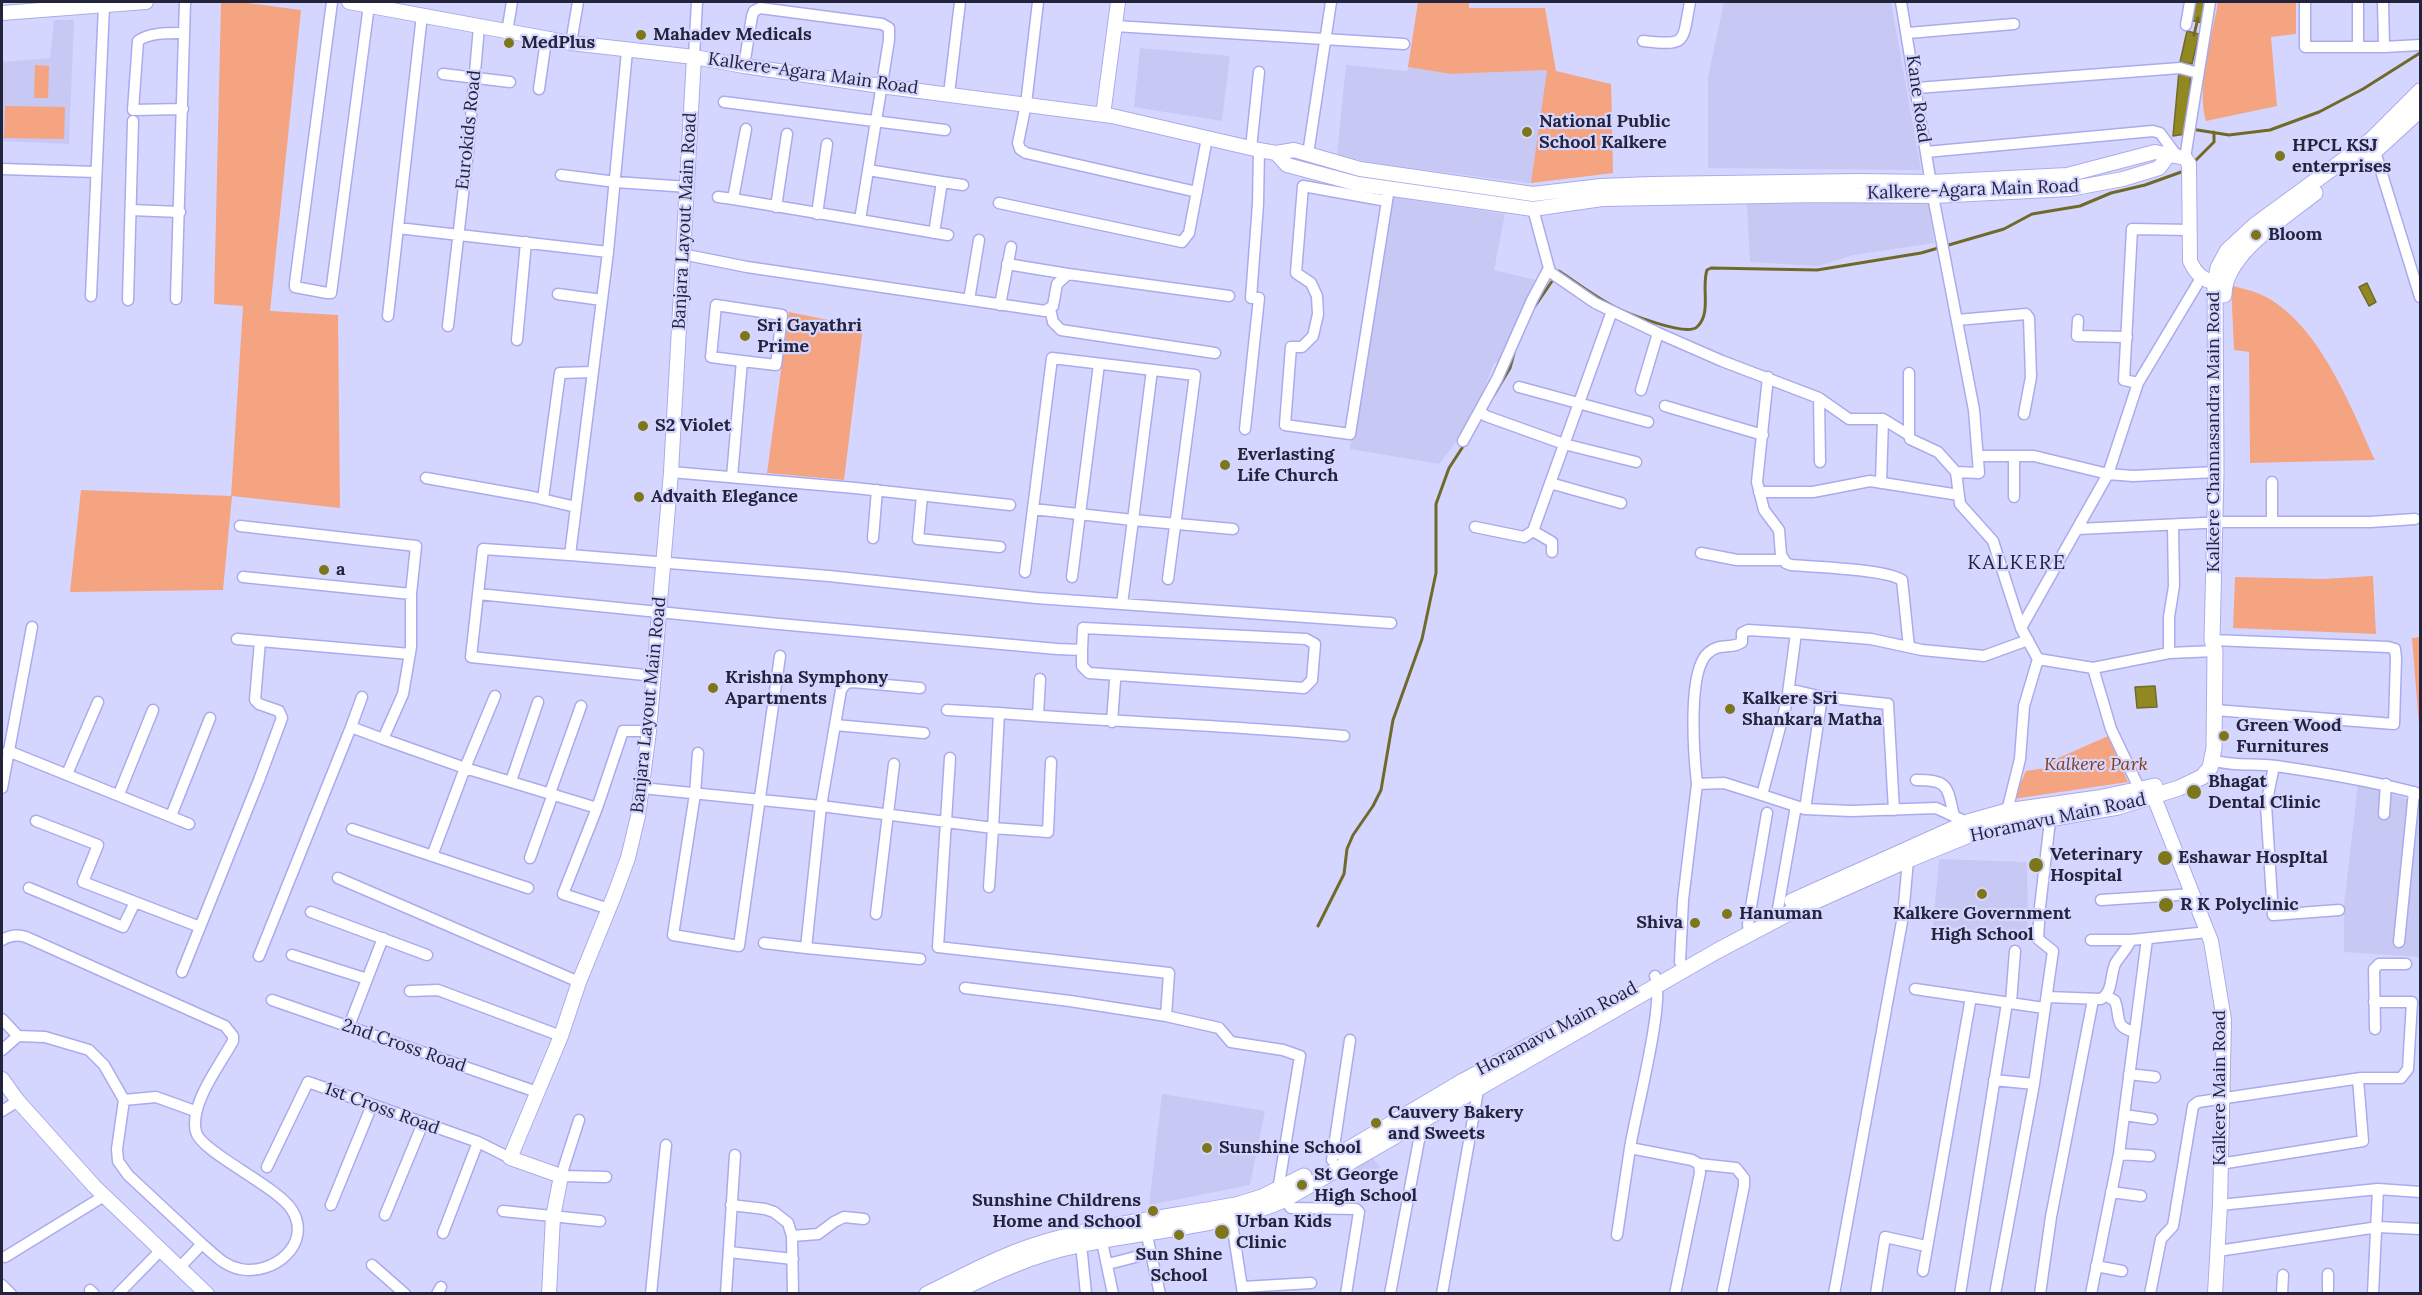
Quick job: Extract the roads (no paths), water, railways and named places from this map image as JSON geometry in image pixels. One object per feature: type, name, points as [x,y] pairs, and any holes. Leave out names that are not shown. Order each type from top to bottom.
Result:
[{"type":"main road","points":[[2373,145],[2421,91]]},
{"type":"main road","points":[[2213,281],[2265,233],[2373,145],[2421,110]]},
{"type":"main road","name":"Kalkere Channasandra Main Road","points":[[2213,281],[2216,472],[2220,523]]},
{"type":"main road","name":"Kalkere Channasandra Main Road","points":[[2212,760],[2220,523],[2213,281]]},
{"type":"main road","points":[[2148,791],[2179,788],[2205,774],[2212,760]]},
{"type":"main road","name":"Horamavu Main Road","points":[[927,1293],[970,1285],[1006,1256],[1070,1235],[1231,1217],[1261,1210],[1332,1160],[1777,914],[1973,827],[2008,818],[2051,812],[2118,807],[2148,791]]},
{"type":"main road","name":"Horamavu Main Road","points":[[1777,914],[1908,860],[1973,827]]},
{"type":"main road","name":"Horamavu Main Road","points":[[1657,980],[1680,962],[1749,929]]},
{"type":"main road","name":"Horamavu Main Road","points":[[951,1293],[1025,1260],[1281,1195],[1423,1119],[1477,1081]]},
{"type":"street","points":[[2,13],[146,2]]},
{"type":"street","points":[[176,299],[185,2]]},
{"type":"street","points":[[332,2],[295,283],[296,287],[327,293],[331,293],[369,5]]},
{"type":"street","name":"Kalkere-Agara Main Road","points":[[349,2],[392,5],[422,15],[571,44],[694,57],[881,86],[1103,115],[1276,153],[1294,150],[1360,169],[1533,194],[1601,186],[1858,181],[1932,189]]},
{"type":"street","points":[[507,32],[512,2]]},
{"type":"street","points":[[571,44],[578,2]]},
{"type":"street","points":[[694,57],[696,2]]},
{"type":"street","points":[[949,94],[960,2]]},
{"type":"street","points":[[1038,2],[1026,104],[1018,143],[1023,152],[1197,192]]},
{"type":"street","points":[[1103,115],[1118,2]]},
{"type":"street","points":[[1308,154],[1331,2]]},
{"type":"street","points":[[1643,41],[1670,44],[1679,42],[1683,38],[1690,2]]},
{"type":"street","name":"Kane Road","points":[[1902,2],[1932,189],[1974,410],[1978,456]]},
{"type":"street","points":[[2186,25],[2190,2]]},
{"type":"street","points":[[2021,628],[2108,474],[2138,383],[2213,281],[2194,271],[2190,261],[2190,230],[2182,161],[2189,70],[2210,2]]},
{"type":"street","points":[[2305,2],[2305,47],[2421,45]]},
{"type":"street","points":[[2358,2],[2358,47]]},
{"type":"street","points":[[2383,2],[2384,47]]},
{"type":"street","points":[[91,296],[100,5]]},
{"type":"street","points":[[744,66],[754,11],[760,8],[886,26],[890,34],[860,220]]},
{"type":"street","points":[[388,316],[422,15]]},
{"type":"street","points":[[1908,33],[2014,24]]},
{"type":"street","points":[[1115,26],[1404,44]]},
{"type":"street","name":"Eurokids Road","points":[[448,326],[479,27]]},
{"type":"street","points":[[183,109],[133,110],[138,41],[143,37],[164,33],[184,33]]},
{"type":"street","points":[[539,89],[546,40]]},
{"type":"street","points":[[570,555],[616,182],[627,51]]},
{"type":"street","name":"Banjara Layout Main Road","points":[[510,1158],[561,1036],[579,982],[609,909],[628,858],[638,816],[649,731],[671,472],[694,57]]},
{"type":"street","points":[[1917,88],[2189,70]]},
{"type":"street","points":[[1245,429],[1259,298],[1251,298],[1258,204],[1255,149],[1259,72]]},
{"type":"street","points":[[443,74],[510,82]]},
{"type":"street","points":[[724,102],[875,123],[945,130]]},
{"type":"street","points":[[128,300],[133,121]]},
{"type":"street","points":[[733,199],[746,129]]},
{"type":"street","points":[[1926,152],[2152,131],[2160,133],[2182,161]]},
{"type":"street","points":[[776,207],[787,134]]},
{"type":"street","points":[[999,203],[1182,242],[1189,233],[1207,138]]},
{"type":"street","points":[[817,214],[827,144]]},
{"type":"street","points":[[2373,145],[2421,297]]},
{"type":"street","name":"Kalkere-Agara Main Road","points":[[1276,153],[1287,165],[1358,184],[1388,195],[1533,209],[1602,199],[1820,195],[1932,189],[2069,189],[2123,179],[2182,161]]},
{"type":"street","points":[[2,168],[96,172]]},
{"type":"street","points":[[868,170],[963,185]]},
{"type":"street","points":[[1303,186],[1388,195],[1350,434],[1285,425],[1291,347],[1302,347],[1313,336],[1318,314],[1317,296],[1311,283],[1296,273],[1303,186],[1306,171]]},
{"type":"street","points":[[561,175],[688,187]]},
{"type":"street","points":[[934,233],[942,182]]},
{"type":"street","points":[[1533,194],[1533,209],[1552,273],[1612,311],[1722,361],[1819,398],[1849,419],[1883,419],[1909,435],[1910,439],[1938,452],[1956,472],[1960,504],[1993,541],[2021,628],[2038,659],[2024,706],[2020,759],[2008,818]]},
{"type":"street","points":[[718,197],[948,235]]},
{"type":"street","points":[[131,210],[180,212]]},
{"type":"street","points":[[398,228],[458,233],[608,252]]},
{"type":"street","points":[[2138,383],[2124,380],[2132,230],[2190,230]]},
{"type":"street","points":[[969,300],[979,240]]},
{"type":"street","points":[[517,340],[526,242]]},
{"type":"street","points":[[1000,305],[1011,247]]},
{"type":"street","points":[[682,254],[747,267],[1045,311],[1050,309],[1054,302],[1057,284],[1068,274]]},
{"type":"street","points":[[2409,260],[2421,258]]},
{"type":"street","points":[[1007,264],[1229,296]]},
{"type":"street","points":[[1462,441],[1482,413],[1527,310],[1552,273]]},
{"type":"street","points":[[558,294],[602,300]]},
{"type":"street","points":[[717,305],[782,315],[776,365],[742,361],[711,357],[717,305]]},
{"type":"street","points":[[1050,309],[1053,322],[1060,330],[1215,353]]},
{"type":"street","points":[[1475,527],[1524,537],[1533,531],[1612,311]]},
{"type":"street","points":[[1957,320],[2026,314],[2029,318],[2031,377],[2024,414]]},
{"type":"street","points":[[2078,320],[2077,336],[2127,337]]},
{"type":"street","points":[[1641,390],[1658,333]]},
{"type":"street","points":[[1025,572],[1053,358],[1196,375],[1168,579]]},
{"type":"street","points":[[732,477],[742,361]]},
{"type":"street","points":[[1072,577],[1099,364]]},
{"type":"street","points":[[1122,604],[1152,370]]},
{"type":"street","points":[[543,499],[560,373],[593,372]]},
{"type":"street","points":[[1909,373],[1909,435]]},
{"type":"street","points":[[1767,377],[1757,482],[1766,514],[1779,530],[1783,560]]},
{"type":"street","points":[[1519,387],[1648,422]]},
{"type":"street","points":[[1819,398],[1820,462]]},
{"type":"street","points":[[1665,406],[1763,435]]},
{"type":"street","points":[[1482,413],[1564,444],[1636,462]]},
{"type":"street","points":[[1881,483],[1883,419]]},
{"type":"street","points":[[1956,472],[1979,473],[1978,456],[2034,456],[2108,474],[2133,476],[2216,472]]},
{"type":"street","points":[[2014,456],[2014,497]]},
{"type":"street","points":[[671,472],[877,490],[1010,505]]},
{"type":"street","points":[[426,478],[576,507]]},
{"type":"street","points":[[1759,492],[1813,492],[1856,482],[1881,483],[1959,495]]},
{"type":"street","points":[[2272,482],[2272,522]]},
{"type":"street","points":[[1550,483],[1621,502]]},
{"type":"street","points":[[873,538],[877,490]]},
{"type":"street","points":[[922,496],[918,539],[1000,547]]},
{"type":"street","points":[[1033,509],[1233,529]]},
{"type":"street","points":[[2078,529],[2415,519]]},
{"type":"street","points":[[2169,653],[2169,617],[2174,586],[2173,525]]},
{"type":"street","points":[[240,526],[416,546],[411,594],[410,654],[403,694],[383,740]]},
{"type":"street","points":[[1533,531],[1552,542],[1552,552]]},
{"type":"street","points":[[654,676],[471,657],[483,549],[829,576],[1036,598],[1391,623]]},
{"type":"street","points":[[1701,553],[1737,560],[1783,560],[1791,565],[1898,577],[1902,580],[1909,647]]},
{"type":"street","points":[[243,577],[411,594]]},
{"type":"street","points":[[478,594],[659,613],[1082,650]]},
{"type":"street","points":[[2,788],[32,627]]},
{"type":"street","points":[[1083,628],[1306,639],[1315,644],[1312,680],[1304,688],[1089,673],[1082,666],[1082,650],[1083,628]]},
{"type":"street","points":[[1680,962],[1683,900],[1696,784],[1692,729],[1700,662],[1709,651],[1720,645],[1738,645],[1742,642],[1742,633],[1748,630],[1871,639],[1909,647],[1984,656],[2028,640]]},
{"type":"street","points":[[1762,795],[1789,689],[1796,633]]},
{"type":"street","points":[[237,639],[410,654]]},
{"type":"street","points":[[182,972],[282,718],[280,713],[255,700],[260,641]]},
{"type":"street","points":[[2038,659],[2093,668],[2216,643],[2395,648],[2394,724],[2214,710]]},
{"type":"street","points":[[698,753],[673,935],[739,945],[780,656]]},
{"type":"street","points":[[2093,668],[2111,729],[2148,791]]},
{"type":"street","points":[[1038,716],[1040,679]]},
{"type":"street","points":[[1112,722],[1115,681]]},
{"type":"street","points":[[806,948],[821,806],[841,690],[846,683],[920,688]]},
{"type":"street","points":[[1789,689],[1822,697],[1888,704],[1894,810]]},
{"type":"street","points":[[432,856],[495,696]]},
{"type":"street","points":[[259,956],[362,697]]},
{"type":"street","points":[[1777,914],[1822,697]]},
{"type":"street","points":[[67,774],[98,702]]},
{"type":"street","points":[[511,781],[538,702]]},
{"type":"street","points":[[530,858],[581,706]]},
{"type":"street","points":[[119,795],[153,710]]},
{"type":"street","points":[[947,710],[1344,736]]},
{"type":"street","points":[[988,887],[999,713]]},
{"type":"street","points":[[171,816],[210,718]]},
{"type":"street","points":[[835,725],[924,733]]},
{"type":"street","points":[[351,727],[465,768],[597,808]]},
{"type":"street","points":[[609,909],[563,894],[597,808],[622,731],[649,731]]},
{"type":"street","points":[[8,751],[189,824]]},
{"type":"street","points":[[950,758],[938,947],[1169,973],[1166,1016]]},
{"type":"street","points":[[2212,760],[2228,765],[2274,766],[2386,784],[2417,793],[2399,942]]},
{"type":"street","points":[[642,788],[821,806],[993,828],[1048,832],[1051,762]]},
{"type":"street","points":[[876,914],[894,764]]},
{"type":"street","points":[[2274,766],[2266,805],[2273,915],[2339,910]]},
{"type":"street","points":[[1916,780],[1941,782],[1948,792],[1954,816]]},
{"type":"street","points":[[1696,784],[1724,783],[1800,808],[1894,810],[1936,808],[1973,827]]},
{"type":"street","points":[[2384,814],[2386,784]]},
{"type":"street","name":"Kalkere Main Road","points":[[2148,791],[2211,941],[2224,1020],[2220,1205],[2215,1293]]},
{"type":"street","points":[[1995,1293],[2034,1084],[2054,951],[2038,939],[2051,812]]},
{"type":"street","points":[[1749,929],[1767,813]]},
{"type":"street","points":[[36,821],[98,845],[83,882],[200,927]]},
{"type":"street","points":[[352,830],[528,888]]},
{"type":"street","points":[[1834,1293],[1903,916],[1908,860]]},
{"type":"street","points":[[338,878],[579,982]]},
{"type":"street","points":[[28,888],[123,927],[135,902]]},
{"type":"street","points":[[2101,900],[2193,894]]},
{"type":"street","points":[[311,912],[427,955]]},
{"type":"street","points":[[2091,939],[2131,940],[2208,932]]},
{"type":"street","points":[[2,940],[9,935],[19,934],[230,1030],[233,1041],[195,1111],[196,1134],[206,1145],[266,1187],[290,1207],[297,1220],[296,1240],[279,1263],[262,1270],[232,1267],[225,1263],[128,1175],[118,1161],[117,1149],[124,1100],[104,1065],[89,1050],[45,1037],[18,1036],[2,1050]]},
{"type":"street","points":[[349,1026],[383,938]]},
{"type":"street","points":[[2091,1293],[2119,1154],[2147,939]]},
{"type":"street","points":[[1915,990],[2009,1003],[2101,999],[2107,996],[2115,964],[2125,953],[2131,940]]},
{"type":"street","points":[[764,944],[920,959]]},
{"type":"street","points":[[1960,1293],[1994,1080],[2009,1003],[2015,951]]},
{"type":"street","points":[[292,955],[367,979]]},
{"type":"street","points":[[2375,1029],[2375,966],[2406,964]]},
{"type":"street","points":[[1617,1235],[1630,1148],[1653,1030],[1657,980]]},
{"type":"street","points":[[964,988],[1166,1016],[1219,1028],[1231,1042],[1283,1050],[1300,1056],[1281,1195],[1291,1208],[1356,1209],[1359,1212],[1346,1293]]},
{"type":"street","points":[[410,991],[438,990],[561,1036]]},
{"type":"street","points":[[2107,996],[2115,1001],[2120,1024],[2125,1029],[2135,1032]]},
{"type":"street","points":[[1923,1270],[1971,997]]},
{"type":"street","name":"2nd Cross Road","points":[[272,1000],[537,1092]]},
{"type":"street","points":[[2040,1293],[2050,1217],[2092,1000]]},
{"type":"street","points":[[2150,1293],[2161,1239],[2173,1226],[2193,1106],[2198,1102],[2358,1078],[2395,1079],[2405,1075],[2409,1063],[2416,1013],[2412,1002],[2374,1002]]},
{"type":"street","points":[[2,1019],[18,1036]]},
{"type":"street","points":[[1332,1160],[1350,1040]]},
{"type":"street","points":[[2129,1074],[2155,1077]]},
{"type":"street","points":[[2220,1164],[2363,1141],[2358,1078]]},
{"type":"street","points":[[2,1079],[18,1101],[104,1196],[207,1293]]},
{"type":"street","points":[[1994,1080],[2034,1084]]},
{"type":"street","points":[[1442,1293],[1477,1081]]},
{"type":"street","name":"1st Cross Road","points":[[267,1167],[308,1082],[477,1142],[510,1158]]},
{"type":"street","points":[[124,1100],[156,1097],[195,1111]]},
{"type":"street","points":[[2,1111],[18,1101]]},
{"type":"street","points":[[331,1204],[372,1105]]},
{"type":"street","points":[[2124,1115],[2152,1119]]},
{"type":"street","points":[[1390,1293],[1423,1119]]},
{"type":"street","points":[[549,1293],[553,1217],[561,1176],[579,1120]]},
{"type":"street","points":[[385,1215],[423,1123]]},
{"type":"street","points":[[443,1233],[477,1142]]},
{"type":"street","points":[[651,1293],[666,1145]]},
{"type":"street","points":[[1630,1148],[1692,1160],[1699,1164],[1736,1168],[1744,1178],[1722,1293]]},
{"type":"street","points":[[2119,1154],[2150,1156]]},
{"type":"street","points":[[726,1293],[735,1155]]},
{"type":"street","points":[[510,1158],[561,1176],[606,1177]]},
{"type":"street","points":[[1675,1293],[1700,1173],[1699,1164]]},
{"type":"street","points":[[2220,1205],[2378,1189],[2421,1192]]},
{"type":"street","points":[[2373,1293],[2378,1227],[2378,1189]]},
{"type":"street","points":[[2111,1192],[2141,1196]]},
{"type":"street","points":[[5,1257],[104,1196]]},
{"type":"street","points":[[731,1205],[765,1209],[774,1212],[788,1223],[792,1236],[793,1293]]},
{"type":"street","points":[[503,1211],[600,1221]]},
{"type":"street","points":[[792,1236],[818,1234],[844,1217],[864,1219]]},
{"type":"street","points":[[1231,1217],[1243,1290],[1311,1284]]},
{"type":"street","points":[[2218,1251],[2378,1227],[2421,1229]]},
{"type":"street","points":[[1145,1228],[1160,1293]]},
{"type":"street","points":[[1876,1293],[1885,1238],[1926,1246]]},
{"type":"street","points":[[1102,1242],[1113,1293]]},
{"type":"street","points":[[180,1267],[202,1244]]},
{"type":"street","points":[[1080,1245],[1083,1254],[1086,1293]]},
{"type":"street","points":[[118,1293],[161,1250]]},
{"type":"street","points":[[729,1252],[793,1259]]},
{"type":"street","points":[[1108,1264],[1151,1253]]},
{"type":"street","points":[[372,1265],[405,1293]]},
{"type":"street","points":[[2096,1266],[2122,1271]]},
{"type":"street","points":[[2328,1274],[2328,1293]]},
{"type":"street","points":[[2282,1293],[2283,1275]]},
{"type":"street","points":[[2,1285],[11,1293]]},
{"type":"waterway","points":[[2194,35],[2198,18]]},
{"type":"waterway","points":[[2191,129],[2229,135],[2270,130],[2319,112],[2363,89],[2420,53]]},
{"type":"waterway","points":[[2193,163],[2214,142],[2214,132]]},
{"type":"waterway","points":[[1533,309],[1559,271],[1620,309],[1669,327],[1691,329],[1697,327],[1704,315],[1705,277],[1707,270],[1711,268],[1817,270],[1921,253],[2004,229],[2032,214],[2080,206],[2111,193],[2145,185],[2184,171]]},
{"type":"waterway","points":[[1494,395],[1510,368],[1514,353]]},
{"type":"waterway","points":[[1318,926],[1344,874],[1347,849],[1353,835],[1381,790],[1393,720],[1422,639],[1436,573],[1436,504],[1449,468],[1464,445]]},
{"type":"place","name":"Mahadev Medicals","points":[[641,35]]},
{"type":"place","name":"MedPlus","points":[[509,43]]},
{"type":"place","name":"National Public School Kalkere","points":[[1527,132]]},
{"type":"place","name":"HPCL KSJ enterprises","points":[[2280,156]]},
{"type":"place","name":"Bloom","points":[[2256,235]]},
{"type":"place","name":"Sri Gayathri Prime","points":[[745,336]]},
{"type":"place","name":"S2 Violet","points":[[643,426]]},
{"type":"place","name":"Everlasting Life Church","points":[[1225,465]]},
{"type":"place","name":"Advaith Elegance","points":[[639,497]]},
{"type":"place","name":"a","points":[[324,570]]},
{"type":"place","name":"Krishna Symphony Apartments","points":[[713,688]]},
{"type":"place","name":"Kalkere Sri Shankara Matha","points":[[1730,709]]},
{"type":"place","name":"Green Wood Furnitures","points":[[2224,736]]},
{"type":"place","name":"Bhagat Dental Clinic","points":[[2194,792]]},
{"type":"place","name":"Eshawar HospItal","points":[[2165,858]]},
{"type":"place","name":"Veterinary Hospital","points":[[2036,865]]},
{"type":"place","name":"Kalkere Government High School","points":[[1982,894]]},
{"type":"place","name":"R K Polyclinic","points":[[2166,905]]},
{"type":"place","name":"Hanuman","points":[[1727,914]]},
{"type":"place","name":"Shiva","points":[[1695,923]]},
{"type":"place","name":"Cauvery Bakery and Sweets","points":[[1376,1123]]},
{"type":"place","name":"Sunshine School","points":[[1207,1148]]},
{"type":"place","name":"St George High School","points":[[1302,1185]]},
{"type":"place","name":"Sunshine Childrens Home and School","points":[[1153,1211]]},
{"type":"place","name":"Urban Kids Clinic","points":[[1222,1232]]},
{"type":"place","name":"Sun Shine School","points":[[1179,1235]]},
{"type":"district","name":"KALKERE","points":[[2017,563]]},
{"type":"park label","name":"Kalkere Park","points":[[2096,765]]}]
